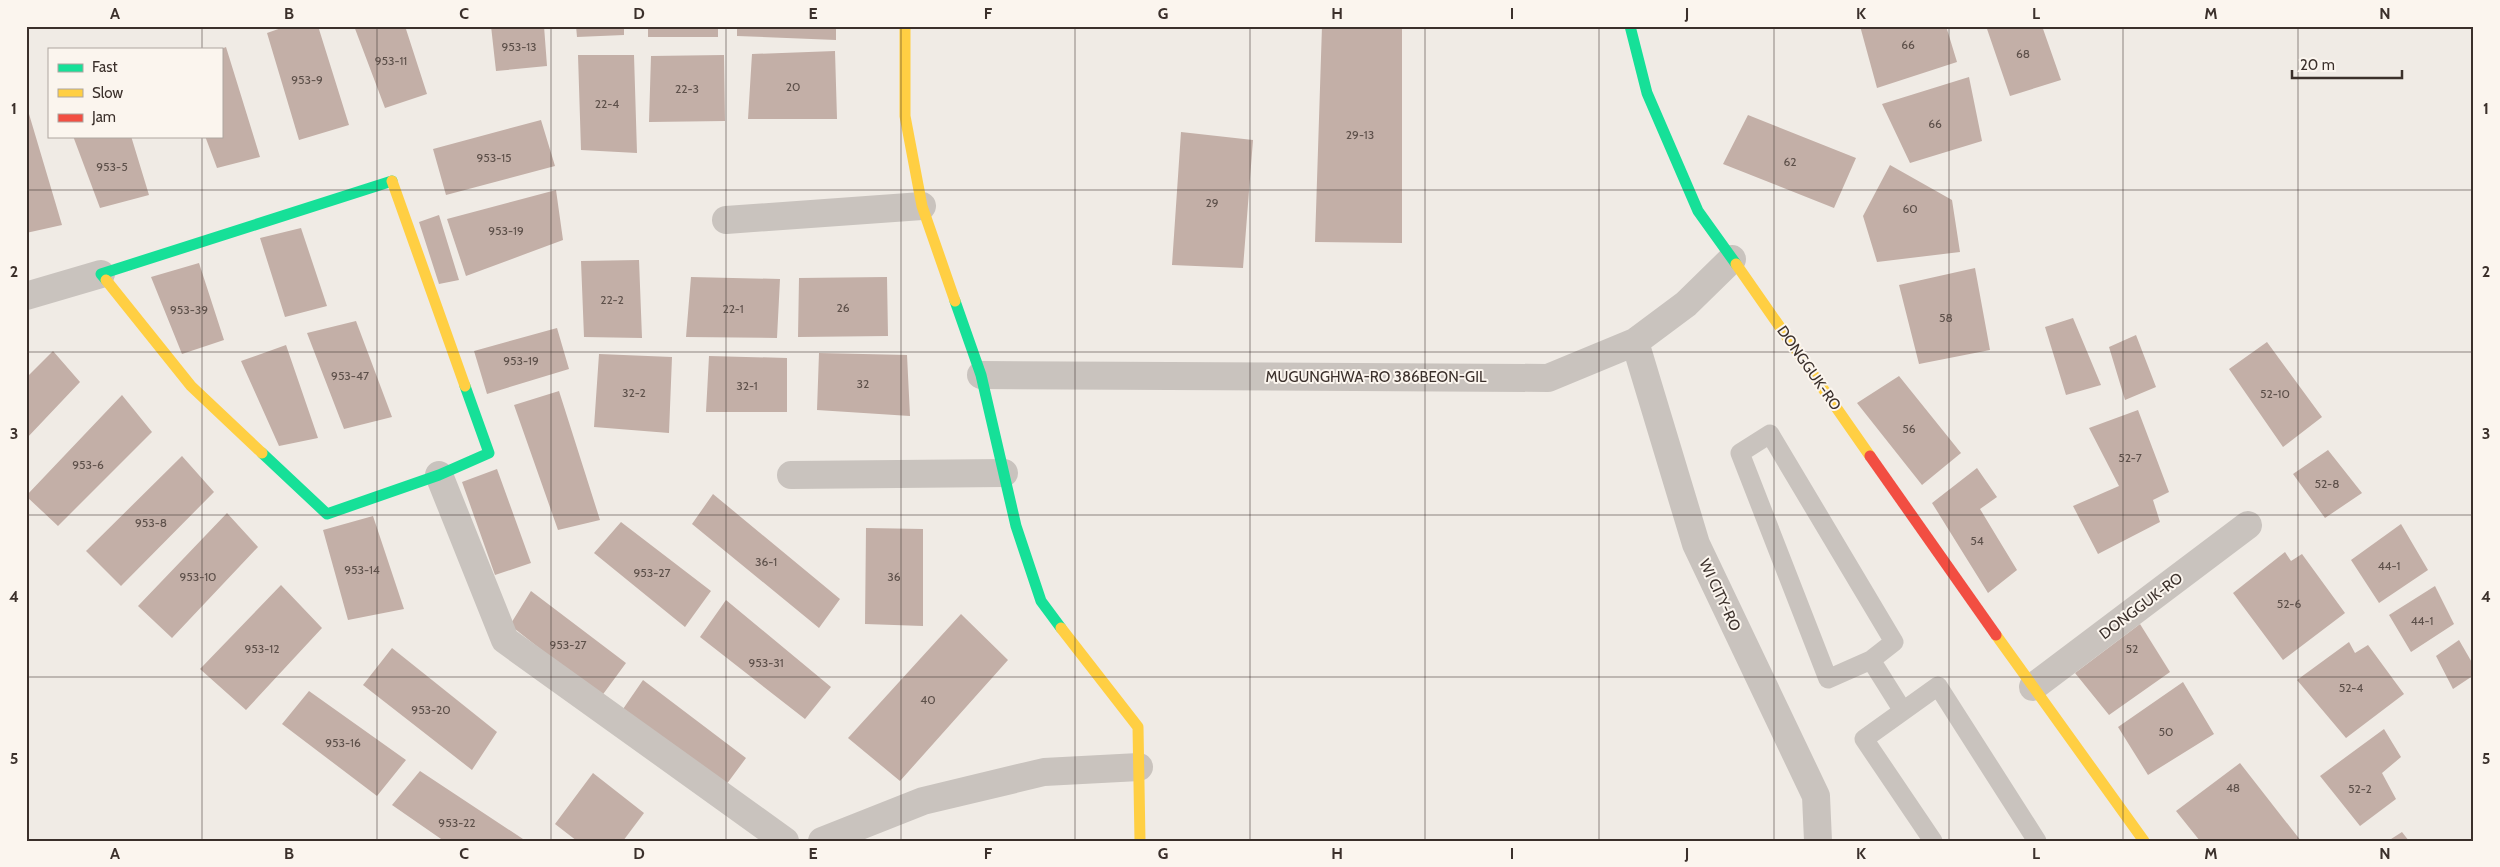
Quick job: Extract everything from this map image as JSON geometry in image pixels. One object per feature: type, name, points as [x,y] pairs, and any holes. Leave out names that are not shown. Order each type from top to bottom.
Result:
[{"type":"street","points":[[905,26],[905,116],[922,206],[981,375],[1016,526],[1041,601],[1138,727],[1140,841]]},
{"type":"street","name":"DONGGUK-RO","points":[[1630,26],[1646,93],[1694,202],[1732,259],[2033,687],[2144,841]]},
{"type":"street","points":[[26,296],[392,181],[489,453],[439,475],[326,514],[191,386],[101,274]]},
{"type":"street","points":[[726,220],[922,206]]},
{"type":"street","name":"MUGUNGHWA-RO 386BEON-GIL","points":[[981,375],[1548,378],[1635,342],[1686,304],[1732,259]]},
{"type":"street","name":"WI CITY-RO","points":[[1635,342],[1696,544],[1816,796],[1818,841]]},
{"type":"street","points":[[791,475],[1004,472]]},
{"type":"street","points":[[439,475],[505,640],[785,841]]},
{"type":"street","name":"DONGGUK-RO","points":[[2033,687],[2248,524]]},
{"type":"street","points":[[822,841],[923,801],[1044,772],[1139,767]]},
{"type":"lane","points":[[1770,434],[1894,642],[1871,660],[1828,679],[1740,453],[1770,434]]},
{"type":"lane","points":[[1871,660],[1903,711]]},
{"type":"lane","points":[[1929,839],[1864,739],[1938,686],[2038,841]]},
{"type":"building","points":[[287,26],[318,26],[349,125],[299,140],[267,33]]},
{"type":"building","points":[[354,26],[405,26],[427,94],[385,108]]},
{"type":"building","points":[[491,26],[544,26],[547,66],[496,71]]},
{"type":"building","points":[[576,26],[624,26],[624,35],[577,37]]},
{"type":"building","points":[[648,26],[718,26],[718,37],[648,37]]},
{"type":"building","points":[[737,26],[836,26],[836,40],[737,36]]},
{"type":"building","points":[[1322,26],[1402,26],[1402,243],[1315,242]]},
{"type":"building","points":[[1860,26],[1946,26],[1957,62],[1877,88]]},
{"type":"building","points":[[1986,26],[2042,26],[2061,80],[2010,96]]},
{"type":"building","points":[[226,47],[260,157],[217,168],[206,138],[222,138],[222,49]]},
{"type":"building","points":[[835,51],[837,119],[748,119],[752,54]]},
{"type":"building","points":[[578,55],[634,55],[637,153],[581,150]]},
{"type":"building","points":[[724,55],[725,121],[649,122],[651,56]]},
{"type":"building","points":[[1969,77],[1982,141],[1910,163],[1882,104]]},
{"type":"building","points":[[29,114],[62,225],[26,233],[26,115]]},
{"type":"building","points":[[1748,115],[1856,158],[1834,208],[1723,164]]},
{"type":"building","points":[[541,120],[555,166],[446,195],[433,149]]},
{"type":"building","points":[[1181,132],[1253,140],[1243,268],[1172,265]]},
{"type":"building","points":[[74,138],[132,138],[149,195],[100,208]]},
{"type":"building","points":[[1890,165],[1952,200],[1960,252],[1877,262],[1863,216]]},
{"type":"building","points":[[556,190],[563,240],[466,276],[447,219]]},
{"type":"building","points":[[439,215],[459,280],[439,284],[419,222]]},
{"type":"building","points":[[301,228],[327,306],[285,317],[260,238]]},
{"type":"building","points":[[639,260],[642,338],[584,337],[581,261]]},
{"type":"building","points":[[199,263],[224,340],[182,354],[151,277]]},
{"type":"building","points":[[1975,268],[1990,350],[1919,364],[1899,285]]},
{"type":"building","points":[[691,277],[780,279],[777,338],[686,337]]},
{"type":"building","points":[[887,277],[888,336],[798,337],[799,278]]},
{"type":"building","points":[[2073,318],[2101,385],[2066,395],[2045,327]]},
{"type":"building","points":[[356,321],[392,417],[344,429],[307,333]]},
{"type":"building","points":[[557,328],[569,369],[487,394],[474,351]]},
{"type":"building","points":[[2136,335],[2156,387],[2125,400],[2109,347]]},
{"type":"building","points":[[2267,342],[2322,417],[2283,447],[2229,369]]},
{"type":"building","points":[[286,345],[318,438],[279,446],[241,361]]},
{"type":"building","points":[[53,351],[80,382],[26,439],[26,378]]},
{"type":"building","points":[[819,353],[907,355],[910,416],[817,410]]},
{"type":"building","points":[[599,354],[672,357],[669,433],[594,427]]},
{"type":"building","points":[[709,356],[787,358],[787,412],[706,412]]},
{"type":"building","points":[[1899,376],[1961,453],[1922,485],[1857,403]]},
{"type":"building","points":[[559,391],[600,520],[558,530],[514,405]]},
{"type":"building","points":[[122,395],[152,432],[58,526],[26,496]]},
{"type":"building","points":[[2138,410],[2169,492],[2153,500],[2160,522],[2098,554],[2073,506],[2119,486],[2089,428]]},
{"type":"building","points":[[2328,450],[2362,493],[2325,518],[2293,474]]},
{"type":"building","points":[[182,456],[214,492],[121,586],[86,551]]},
{"type":"building","points":[[1977,468],[1997,497],[1980,509],[2017,570],[1988,593],[1932,503]]},
{"type":"building","points":[[497,469],[531,563],[495,575],[462,482]]},
{"type":"building","points":[[713,494],[840,599],[819,628],[692,524]]},
{"type":"building","points":[[227,513],[258,547],[172,638],[138,606]]},
{"type":"building","points":[[373,516],[404,609],[348,620],[323,530]]},
{"type":"building","points":[[621,522],[711,591],[685,627],[594,553]]},
{"type":"building","points":[[2401,524],[2428,570],[2379,603],[2351,560]]},
{"type":"building","points":[[866,528],[923,529],[923,626],[865,624]]},
{"type":"building","points":[[2285,552],[2291,561],[2302,554],[2345,613],[2283,660],[2233,593]]},
{"type":"building","points":[[281,585],[322,628],[246,710],[200,669]]},
{"type":"building","points":[[2435,586],[2454,624],[2411,652],[2389,615]]},
{"type":"building","points":[[531,591],[626,663],[601,697],[510,625]]},
{"type":"building","points":[[726,600],[831,687],[805,719],[700,637]]},
{"type":"building","points":[[961,614],[1008,660],[900,781],[848,738]]},
{"type":"building","points":[[2140,624],[2170,672],[2109,715],[2075,673]]},
{"type":"building","points":[[2459,640],[2474,666],[2474,675],[2453,689],[2436,656]]},
{"type":"building","points":[[2349,642],[2355,653],[2368,645],[2404,694],[2346,738],[2297,680]]},
{"type":"building","points":[[392,648],[497,732],[472,770],[363,685]]},
{"type":"building","points":[[643,680],[746,758],[726,785],[623,709]]},
{"type":"building","points":[[2183,682],[2214,734],[2148,775],[2118,727]]},
{"type":"building","points":[[309,691],[406,760],[377,796],[282,724]]},
{"type":"building","points":[[2384,729],[2401,757],[2382,773],[2396,799],[2360,826],[2320,776]]},
{"type":"building","points":[[2240,763],[2301,841],[2200,841],[2176,811]]},
{"type":"building","points":[[420,771],[523,839],[521,841],[444,841],[392,805]]},
{"type":"building","points":[[593,773],[644,813],[623,841],[577,841],[555,824]]},
{"type":"building","points":[[2402,832],[2409,841],[2388,841]]},
{"type":"traffic: fast","points":[[1630,26],[1647,93],[1698,211],[1736,264]]},
{"type":"traffic: fast","points":[[106,280],[101,274],[392,181]]},
{"type":"traffic: fast","points":[[955,301],[981,375],[1016,526],[1041,601],[1061,628]]},
{"type":"traffic: fast","points":[[262,453],[327,514],[439,475],[489,453],[465,386]]},
{"type":"traffic: slow","points":[[905,26],[905,116],[922,206],[955,301]]},
{"type":"traffic: slow","points":[[392,181],[465,386]]},
{"type":"traffic: slow","points":[[1736,264],[1870,456]]},
{"type":"traffic: slow","points":[[106,280],[191,386],[262,453]]},
{"type":"traffic: slow","points":[[1061,628],[1138,727],[1140,841]]},
{"type":"traffic: slow","points":[[1996,635],[2144,841]]},
{"type":"traffic: jam","points":[[1870,456],[1996,635]]}]
